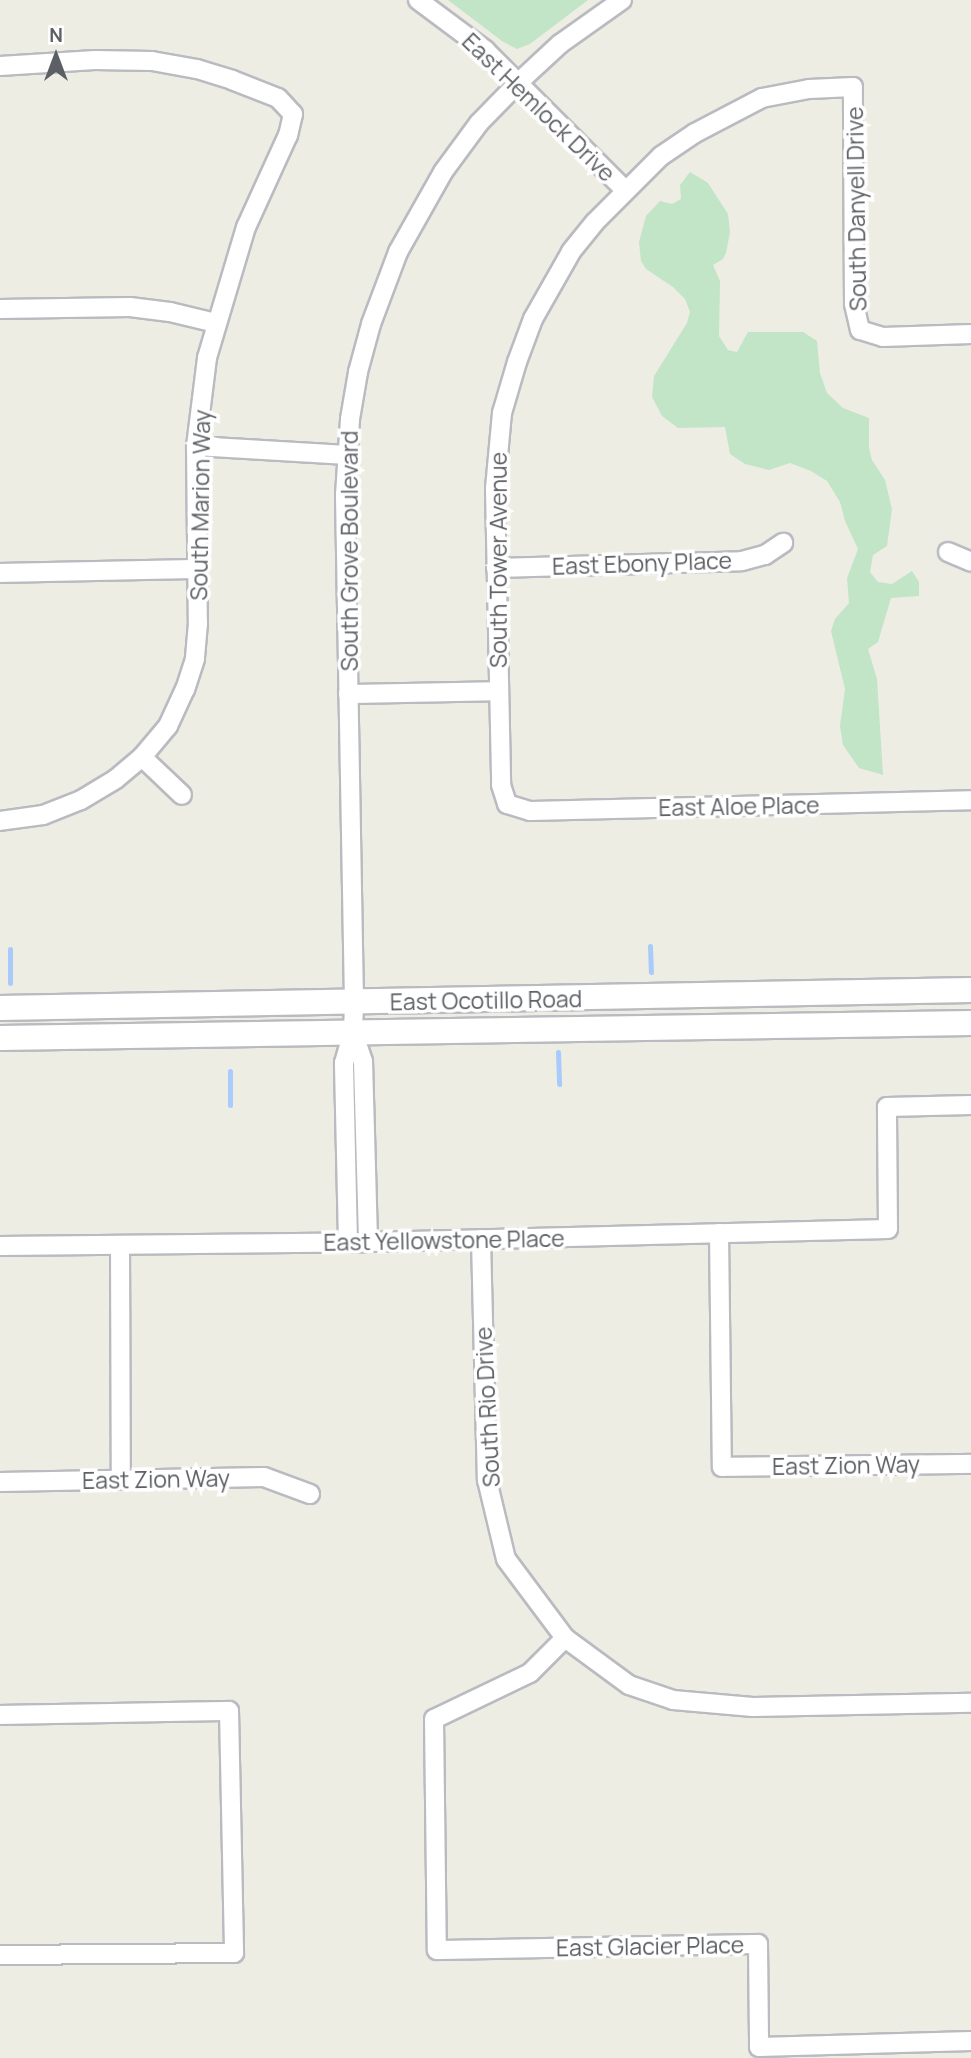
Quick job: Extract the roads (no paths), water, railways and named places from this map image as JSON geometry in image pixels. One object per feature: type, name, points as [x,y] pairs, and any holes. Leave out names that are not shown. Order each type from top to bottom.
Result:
[{"type":"main road","name":"East Ocotillo Road","points":[[0,1008],[971,990]]},
{"type":"main road","name":"East Ocotillo Road","points":[[0,1038],[971,1023]]},
{"type":"street","name":"East Hemlock Drive","points":[[418,0],[485,50],[625,190]]},
{"type":"street","name":"South Grove Boulevard","points":[[353,1032],[347,455],[358,372],[371,324],[398,252],[443,172],[479,123],[519,82],[560,44],[622,0]]},
{"type":"street","name":"South Marion Way","points":[[0,66],[95,60],[152,61],[197,69],[232,80],[278,98],[293,114],[288,135],[246,227],[207,358],[197,446],[195,659],[168,726],[142,758]]},
{"type":"street","name":"South Tower Avenue","points":[[507,804],[501,785],[496,568],[497,451],[502,414],[533,319],[553,280],[594,222],[661,156],[695,133],[762,98],[809,89],[853,87]]},
{"type":"street","name":"South Danyell Drive","points":[[853,87],[854,304],[860,330],[883,337],[971,334]]},
{"type":"street","points":[[0,309],[130,307],[170,312],[216,323]]},
{"type":"street","points":[[197,446],[347,455]]},
{"type":"street","name":"East Ebony Place","points":[[496,568],[742,561],[765,555],[783,543]]},
{"type":"street","points":[[948,552],[971,562]]},
{"type":"street","points":[[0,573],[197,569]]},
{"type":"street","points":[[348,694],[499,691]]},
{"type":"street","points":[[0,821],[43,815],[82,800],[142,758],[182,795]]},
{"type":"street","name":"East Aloe Place","points":[[507,804],[530,811],[971,800]]},
{"type":"street","points":[[353,1032],[363,1061],[368,1242]]},
{"type":"street","points":[[348,1242],[344,1063],[353,1032]]},
{"type":"street","name":"East Yellowstone Place","points":[[0,1246],[368,1242],[888,1228],[887,1107],[971,1105]]},
{"type":"street","name":"East Zion Way","points":[[719,1233],[722,1467],[971,1464]]},
{"type":"street","name":"South Rio Drive","points":[[481,1239],[487,1480],[506,1559],[565,1638],[629,1685],[673,1700],[753,1707],[971,1703]]},
{"type":"street","points":[[120,1246],[121,1479]]},
{"type":"street","name":"East Zion Way","points":[[0,1482],[264,1477],[310,1494]]},
{"type":"street","name":"East Glacier Place","points":[[565,1638],[530,1674],[434,1719],[437,1950],[758,1944],[759,2047],[971,2041]]},
{"type":"street","points":[[0,1715],[229,1711],[234,1953],[0,1955]]},
{"type":"waterway","points":[[650,946],[651,972]]},
{"type":"waterway","points":[[10,949],[10,983]]},
{"type":"waterway","points":[[558,1052],[559,1084]]},
{"type":"waterway","points":[[230,1071],[230,1105]]}]
